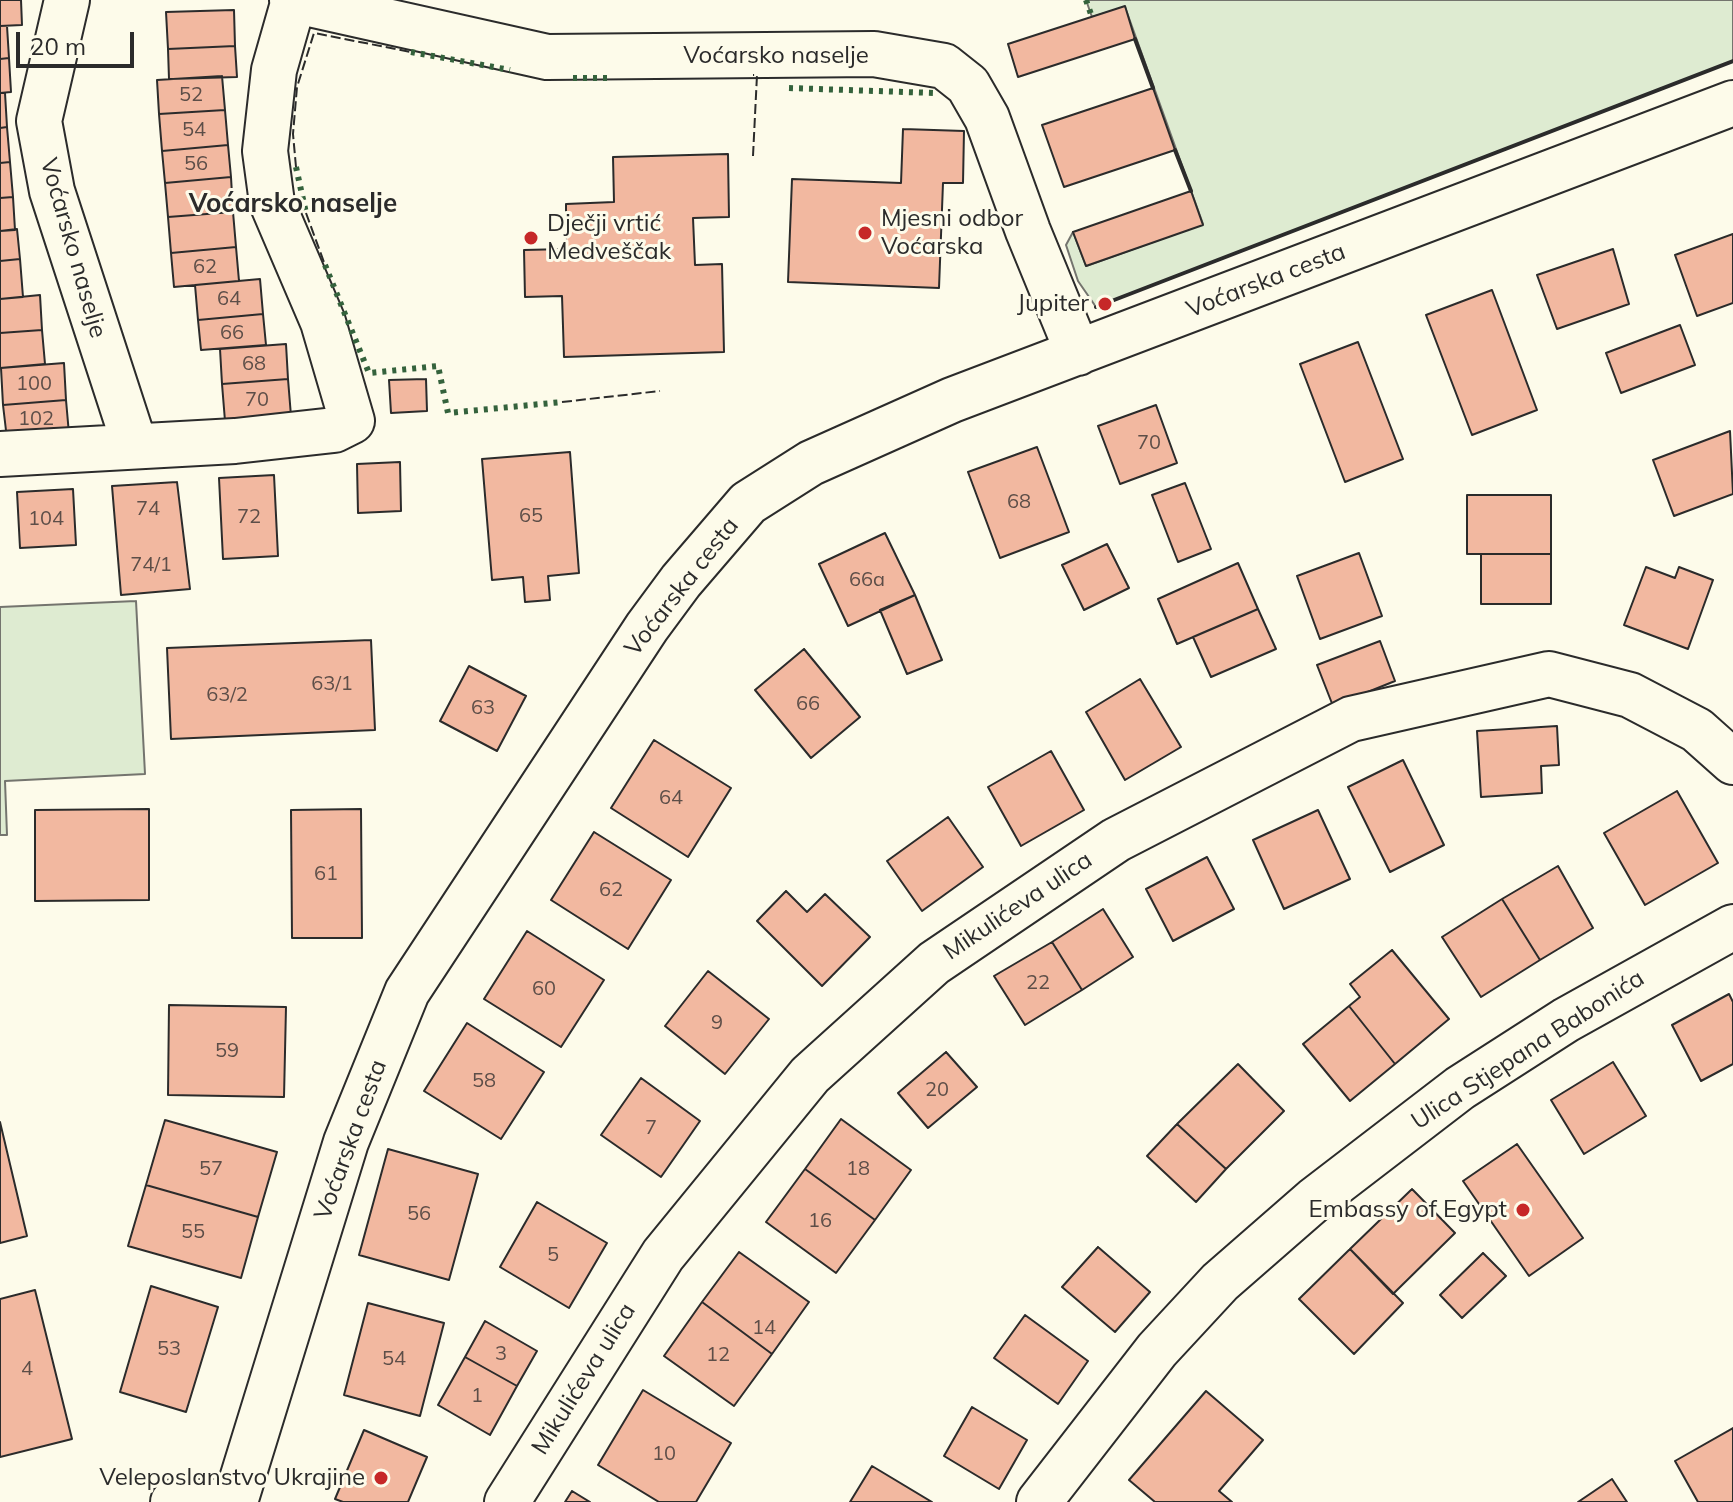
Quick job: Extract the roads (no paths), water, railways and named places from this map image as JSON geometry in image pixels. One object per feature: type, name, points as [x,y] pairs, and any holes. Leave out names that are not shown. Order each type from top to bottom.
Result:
[{"type":"street","name":"Voćarsko naselje","points":[[67,0],[39,121],[52,191],[135,446]]},
{"type":"street","name":"Voćarsko naselje","points":[[0,454],[334,430],[352,421],[323,322],[272,203],[267,137],[274,70],[293,0],[547,57],[874,54],[944,66],[968,85],[987,118],[1028,231],[1078,353]]},
{"type":"street","name":"Voćarska cesta","points":[[235,1502],[346,1142],[407,992],[647,627],[748,503],[772,485],[867,435],[1733,103]]},
{"type":"street","name":"Mikulićeva ulica","points":[[507,1502],[663,1255],[810,1075],[934,963],[1116,840],[1351,719],[1549,674],[1630,695],[1697,730],[1733,762]]},
{"type":"street","name":"Ulica Stjepana Babonića","points":[[1039,1502],[1157,1350],[1220,1282],[1314,1200],[1473,1080],[1566,1020],[1733,927]]},
{"type":"street","points":[[173,1502],[221,1502]]},
{"type":"place","name":"Mjesni odbor Voćarska","points":[[865,233]]},
{"type":"place","name":"Dječji vrtić Medveščak","points":[[531,238]]},
{"type":"place","name":"Jupiter","points":[[1105,304]]},
{"type":"place","name":"Embassy of Egypt","points":[[1523,1210]]},
{"type":"place","name":"Veleposlanstvo Ukrajine","points":[[381,1478]]},
{"type":"district","name":"Voćarsko naselje","points":[[293,204]]}]
